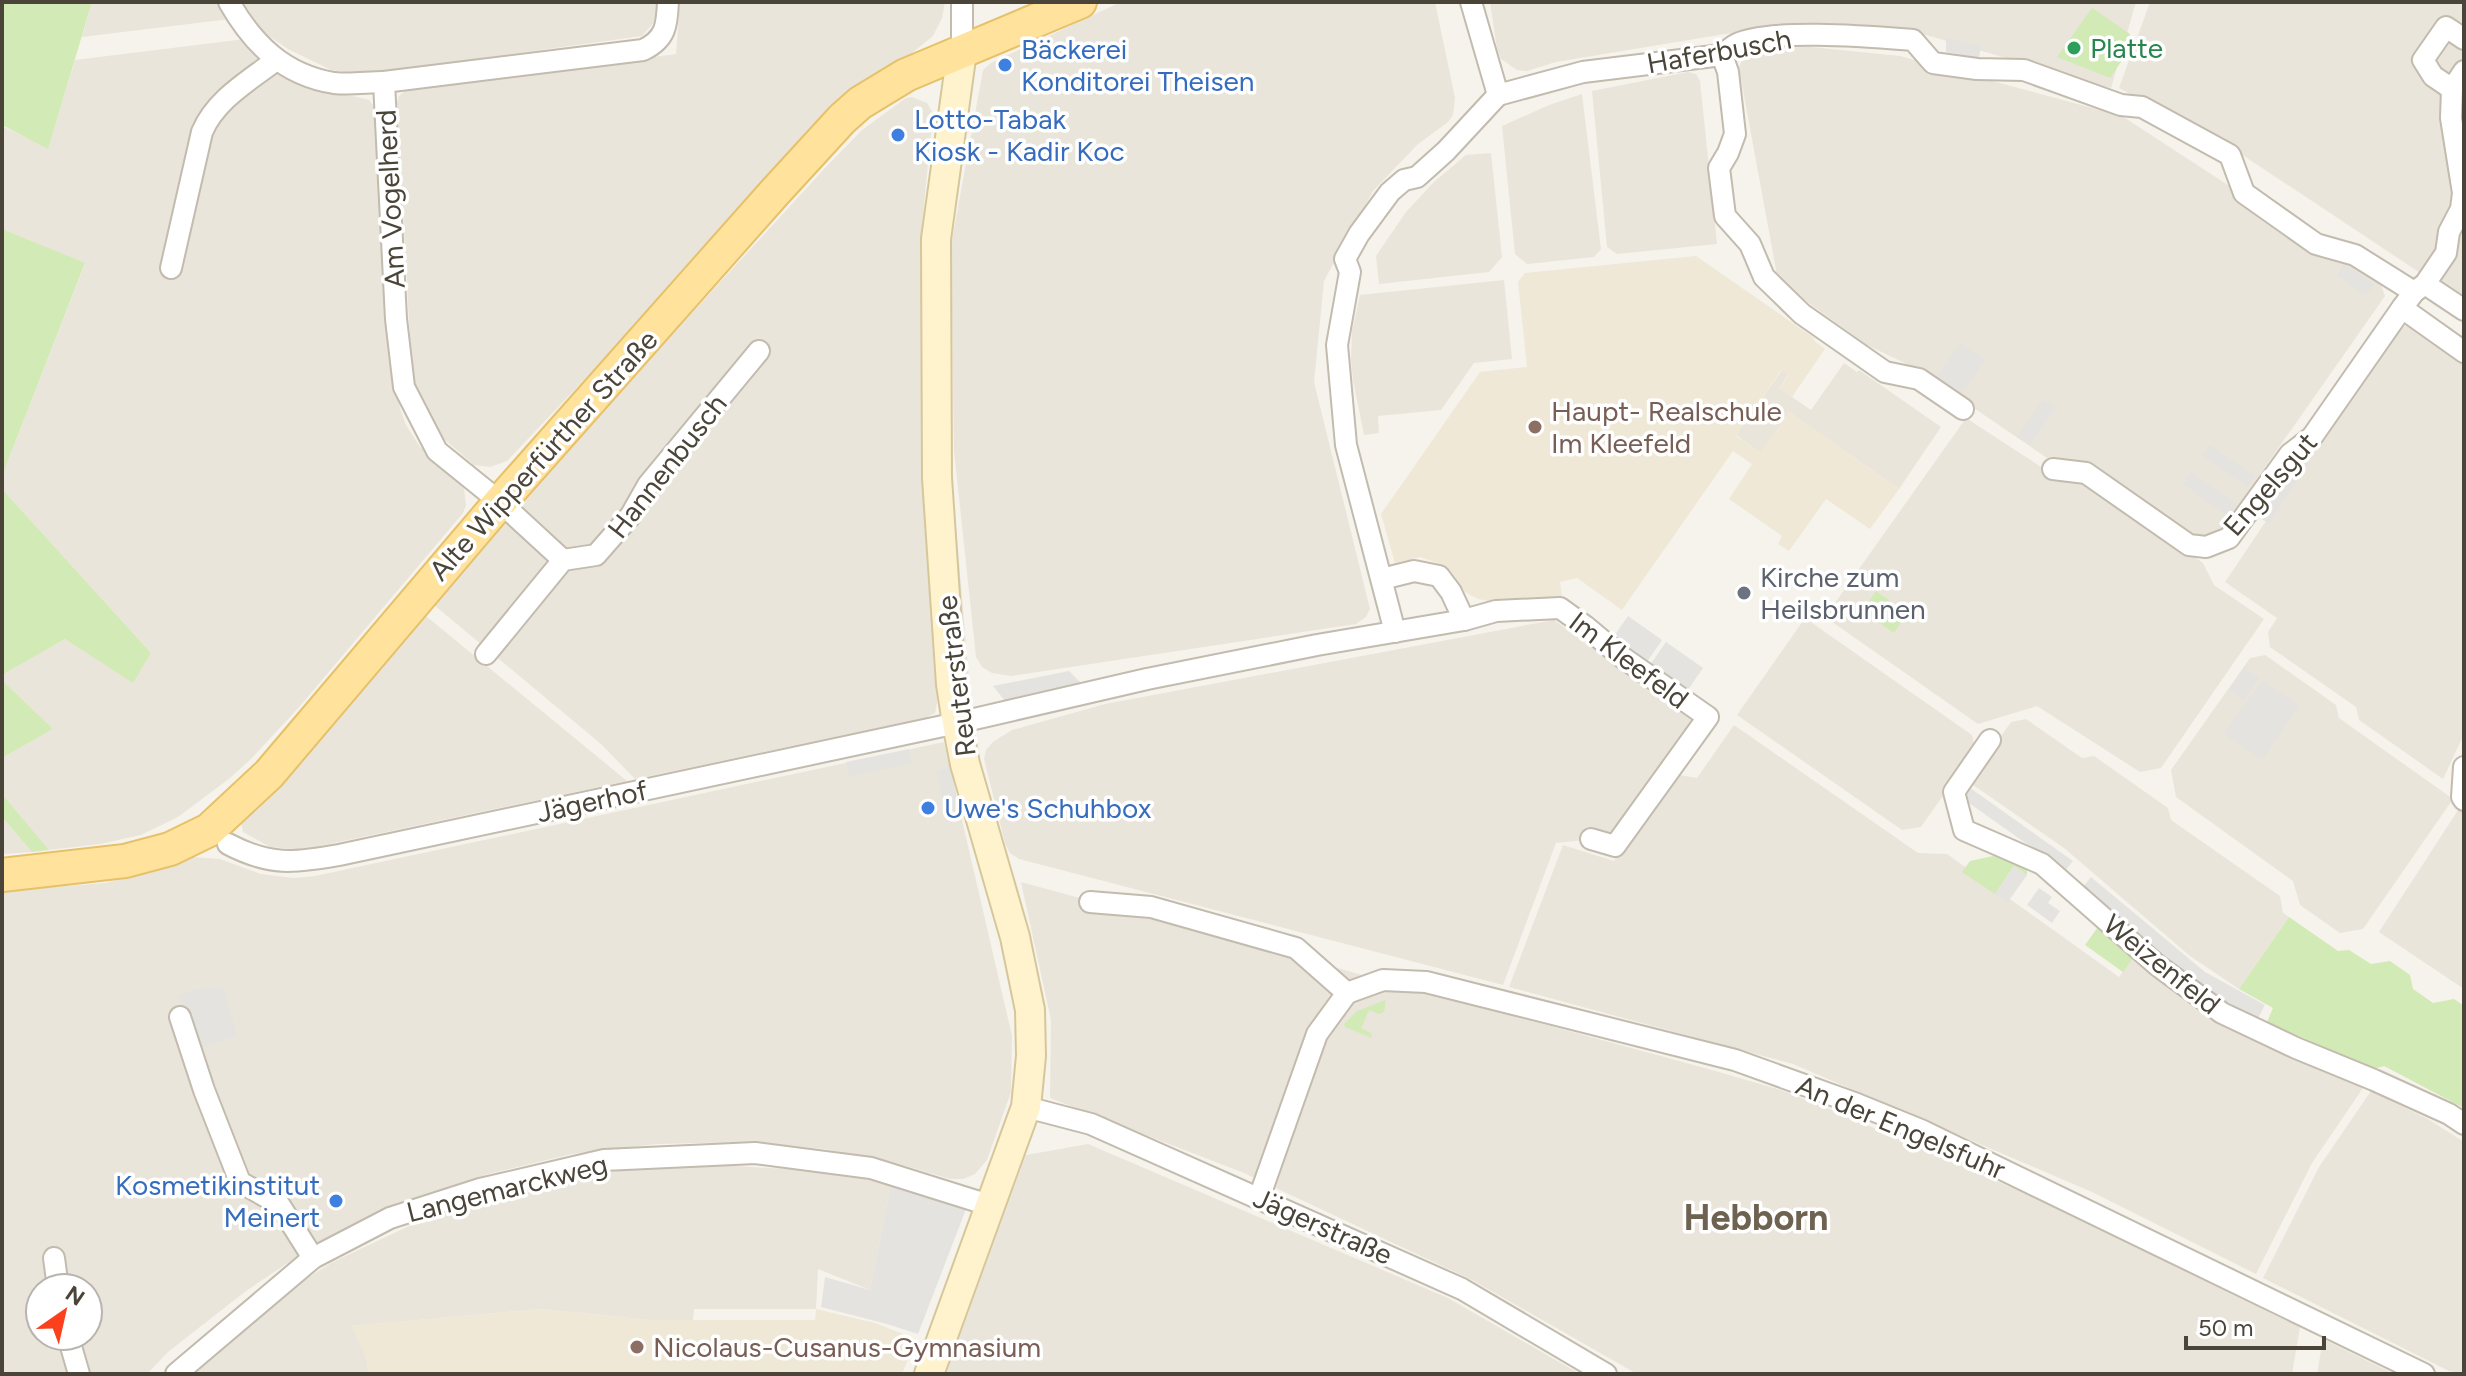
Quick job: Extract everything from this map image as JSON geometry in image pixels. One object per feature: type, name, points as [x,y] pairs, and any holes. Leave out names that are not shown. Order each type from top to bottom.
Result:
[{"type":"main road","name":"Alte Wipperfürther Straße","points":[[2,875],[125,861],[170,849],[209,830],[269,774],[500,502],[842,119],[884,87],[1080,2]]},
{"type":"street","points":[[229,2],[244,29],[276,60],[295,70],[335,83],[384,82]]},
{"type":"street","name":"Am Vogelherd","points":[[500,502],[437,451],[404,387],[396,319],[384,82],[643,50],[661,39],[667,26],[668,2]]},
{"type":"street","name":"Reuterstraße","points":[[929,1374],[1026,1107],[1031,1056],[1030,1010],[1015,937],[965,764],[957,723],[951,684],[937,478],[936,239],[962,51],[962,2]]},
{"type":"street","points":[[1395,632],[1346,445],[1337,345],[1350,272],[1345,259],[1390,192],[1404,180],[1417,177],[1446,151],[1498,95],[1471,2]]},
{"type":"street","points":[[2464,39],[2446,27],[2423,60],[2433,76],[2452,89],[2464,71]]},
{"type":"street","name":"Haferbusch","points":[[1498,95],[1583,72],[1722,55],[1737,43],[1770,38],[1829,36],[1913,40],[1933,63],[1977,69],[2024,70],[2121,105],[2142,107],[2230,155],[2244,193],[2316,244],[2355,255],[2414,295]]},
{"type":"street","points":[[1722,55],[1728,72],[1735,134],[1719,168],[1725,216],[1750,244],[1764,277],[1802,314],[1885,372],[1919,379],[1963,409]]},
{"type":"street","points":[[171,268],[202,132],[209,116],[220,103],[276,60]]},
{"type":"street","name":"Engelsgut","points":[[2053,469],[2086,473],[2189,545],[2206,547],[2229,538],[2290,454],[2312,437],[2446,253],[2449,232],[2461,209],[2463,193],[2451,118],[2452,89]]},
{"type":"street","points":[[2414,295],[2464,310]]},
{"type":"street","points":[[2414,295],[2464,352]]},
{"type":"street","name":"Hannenbusch","points":[[563,560],[596,555],[631,515],[648,485],[759,351]]},
{"type":"street","points":[[486,654],[563,560],[500,502]]},
{"type":"street","points":[[1382,579],[1414,571],[1439,576],[1451,592],[1464,620]]},
{"type":"street","name":"Im Kleefeld","points":[[957,723],[1147,679],[1464,620],[1496,611],[1560,608],[1611,649],[1708,717],[1615,846],[1591,839]]},
{"type":"street","name":"Jägerhof","points":[[228,844],[252,857],[274,862],[301,862],[957,723]]},
{"type":"street","name":"Weizenfeld","points":[[1990,740],[1954,792],[1964,830],[2042,864],[2157,965],[2222,1013],[2296,1048],[2387,1085],[2464,1124]]},
{"type":"street","points":[[2464,767],[2464,800]]},
{"type":"street","points":[[1090,902],[1151,907],[1296,948],[1347,993],[1317,1034],[1259,1198]]},
{"type":"street","name":"An der Engelsfuhr","points":[[1347,993],[1383,980],[1426,982],[1748,1065],[1921,1130],[2424,1374]]},
{"type":"street","points":[[180,1017],[240,1182],[279,1204],[313,1258]]},
{"type":"street","name":"Jägerstraße","points":[[1026,1107],[1091,1124],[1462,1289],[1606,1374]]},
{"type":"street","name":"Langemarckweg","points":[[176,1374],[313,1258],[390,1218],[480,1189],[604,1160],[755,1153],[871,1168],[992,1206]]},
{"type":"street","points":[[54,1258],[56,1272]]},
{"type":"street","points":[[73,1352],[79,1374]]},
{"type":"shaded area","points":[[92,2],[220,2],[230,19],[82,37]]},
{"type":"shaded area","points":[[242,2],[658,2],[656,20],[642,36],[373,73],[352,73],[331,70],[288,49],[266,34]]},
{"type":"shaded area","points":[[680,2],[945,2],[942,18],[933,36],[836,114],[507,461],[490,467],[474,465],[436,432],[423,411],[415,385],[411,358],[399,96],[405,91],[676,54]]},
{"type":"shaded area","points":[[1121,2],[1435,2],[1455,98],[1453,115],[1417,145],[1373,191],[1324,281],[1314,382],[1370,609],[1366,617],[1356,624],[1011,676],[992,673],[982,667],[976,657],[954,451],[951,246],[983,70],[991,63]]},
{"type":"shaded area","points":[[1490,2],[2136,2],[2111,88],[1926,35],[1737,32],[1556,62],[1527,71],[1517,70],[1501,59],[1497,49]]},
{"type":"shaded area","points":[[2150,2],[2464,2],[2464,302],[2241,154],[2119,88]]},
{"type":"shaded area","points":[[1946,38],[1981,46],[1979,58],[1946,52]]},
{"type":"shaded area","points":[[245,39],[304,84],[369,100],[374,106],[400,409],[420,447],[464,489],[466,505],[463,513],[300,706],[230,778],[178,817],[141,835],[49,850],[2,794],[2,758],[53,729],[2,680],[2,675],[65,639],[133,682],[151,653],[2,489],[2,476],[85,264],[2,229],[2,126],[48,148],[75,60]]},
{"type":"shaded area","points":[[1811,47],[1900,56],[2122,116],[2381,285],[2385,296],[2223,527],[2206,535],[2189,535],[2053,462],[1915,368],[1867,345],[1778,281],[1739,68],[1744,55],[1755,48]]},
{"type":"shaded area","points":[[1688,72],[1696,74],[1700,81],[1717,244],[1617,254],[1607,247],[1592,91]]},
{"type":"shaded area","points":[[1582,94],[1601,249],[1594,257],[1527,264],[1515,254],[1502,126]]},
{"type":"shaded area","points":[[906,98],[927,103],[933,113],[922,226],[923,483],[938,696],[935,713],[925,718],[635,779],[601,744],[428,600],[825,168],[862,130]]},
{"type":"shaded area","points":[[1491,153],[1502,257],[1489,272],[1379,284],[1376,256],[1406,212],[1434,182],[1466,155]]},
{"type":"shaded area","points":[[1696,256],[1814,338],[1825,349],[1792,397],[1779,388],[1788,375],[1781,370],[1736,436],[1761,452],[1789,412],[1899,489],[1870,529],[1826,499],[1789,551],[1778,544],[1782,536],[1729,499],[1752,464],[1733,451],[1622,610],[1577,578],[1560,582],[1562,596],[1494,602],[1465,592],[1452,572],[1440,564],[1420,557],[1395,563],[1381,514],[1480,372],[1527,367],[1518,282],[1525,273]]},
{"type":"shaded area","points":[[2344,264],[2374,284],[2366,295],[2337,276]]},
{"type":"shaded area","points":[[1504,280],[1512,359],[1474,363],[1441,410],[1378,416],[1379,433],[1364,435],[1351,360],[1352,331],[1360,295]]},
{"type":"shaded area","points":[[2409,326],[2464,364],[2464,734],[2443,779],[2359,720],[2356,707],[2270,647],[2268,632],[2277,618],[2225,582],[2397,327]]},
{"type":"shaded area","points":[[1961,343],[1985,360],[1960,395],[1936,378]]},
{"type":"shaded area","points":[[1844,363],[1857,372],[1859,370],[1941,427],[1899,489],[1789,412],[1761,453],[1736,435],[1782,370],[1788,374],[1779,388],[1811,410]]},
{"type":"shaded area","points":[[2043,399],[2056,408],[2030,445],[2017,437]]},
{"type":"shaded area","points":[[1966,418],[2058,478],[2085,481],[2203,563],[2214,585],[2264,619],[2161,768],[2140,772],[2037,706],[1978,724],[1825,617]]},
{"type":"shaded area","points":[[2210,445],[2255,476],[2247,487],[2202,456]]},
{"type":"shaded area","points":[[2299,457],[2309,463],[2269,524],[2257,516]]},
{"type":"shaded area","points":[[2191,472],[2237,505],[2228,516],[2183,484]]},
{"type":"shaded area","points":[[949,512],[955,515],[969,680],[963,683]]},
{"type":"shaded area","points":[[426,616],[627,781],[315,847],[270,847],[243,832],[241,822],[281,784]]},
{"type":"shaded area","points":[[1628,616],[1662,640],[1644,666],[1610,642]]},
{"type":"shaded area","points":[[1805,618],[1972,735],[1975,750],[1921,827],[1902,830],[1737,715]]},
{"type":"shaded area","points":[[1554,620],[1695,721],[1614,837],[1556,843],[1503,985],[1019,859],[1010,853],[1005,843],[984,759],[986,750],[993,742],[1012,730],[1105,704]]},
{"type":"shaded area","points":[[1666,642],[1703,668],[1685,694],[1648,668]]},
{"type":"shaded area","points":[[2265,655],[2336,705],[2339,718],[2453,799],[2363,929],[2340,933],[2300,905],[2293,881],[2176,797],[2171,770],[2250,658]]},
{"type":"shaded area","points":[[2244,667],[2259,678],[2244,700],[2229,690]]},
{"type":"shaded area","points":[[1069,671],[1082,684],[1005,701],[993,686]]},
{"type":"shaded area","points":[[2262,680],[2299,706],[2262,760],[2224,734]]},
{"type":"shaded area","points":[[2026,719],[2082,758],[2094,756],[2168,808],[2171,820],[2280,896],[2283,913],[2289,917],[2239,989],[2190,956],[2064,848],[1969,782],[2011,722]]},
{"type":"shaded area","points":[[1734,725],[1918,853],[1947,854],[2119,977],[2133,958],[2192,1004],[2243,1035],[2363,1088],[2312,1163],[2256,1274],[2092,1192],[1793,1064],[1509,987],[1563,845],[1614,861],[1674,774],[1697,778]]},
{"type":"shaded area","points":[[944,742],[1012,1036],[1011,1092],[987,1160],[975,1174],[963,1179],[950,1179],[903,1165],[824,1149],[741,1142],[657,1144],[572,1154],[488,1174],[404,1203],[352,1228],[286,1264],[246,1291],[168,1352],[147,1374],[2,1374],[2,891],[105,883],[154,872],[193,857],[220,859],[261,874],[294,878]]},
{"type":"shaded area","points":[[909,749],[912,763],[849,777],[846,762]]},
{"type":"shaded area","points":[[950,767],[960,810],[946,813],[936,770]]},
{"type":"shaded area","points":[[1966,785],[2073,861],[2065,871],[1959,796]]},
{"type":"shaded area","points":[[2464,801],[2464,989],[2379,932]]},
{"type":"shaded area","points":[[2,817],[32,852],[2,854]]},
{"type":"shaded area","points":[[2014,866],[2027,875],[2007,903],[1995,894]]},
{"type":"shaded area","points":[[2091,877],[2205,972],[2265,1005],[2257,1020],[2198,984],[2142,940],[2083,887]]},
{"type":"shaded area","points":[[1021,882],[1781,1090],[2075,1215],[2300,1327],[2292,1374],[1637,1374],[1472,1280],[1244,1173],[1050,1098],[1051,1020]]},
{"type":"shaded area","points":[[2039,888],[2052,897],[2048,903],[2060,911],[2052,923],[2027,905]]},
{"type":"shaded area","points":[[223,987],[237,1036],[198,1049],[178,995],[197,989]]},
{"type":"shaded area","points":[[2371,1091],[2428,1119],[2464,1142],[2464,1374],[2449,1371],[2263,1278],[2319,1167]]},
{"type":"shaded area","points":[[1088,1144],[1448,1298],[1580,1374],[946,1374],[1026,1155]]},
{"type":"shaded area","points":[[702,1164],[821,1171],[891,1184],[870,1290],[818,1269],[816,1309],[694,1309],[693,1320],[650,1320],[541,1309],[352,1326],[366,1356],[369,1374],[177,1374],[259,1309],[331,1263],[411,1225],[494,1196],[572,1177]]},
{"type":"shaded area","name":"Nicolaus-Cusanus-Gymnasium","points":[[891,1184],[966,1209],[918,1334],[821,1307],[825,1277],[870,1290]]},
{"type":"shaded area","name":"Nicolaus-Cusanus-Gymnasium","points":[[541,1309],[650,1320],[815,1320],[816,1309],[875,1323],[916,1339],[902,1374],[369,1374],[366,1356],[351,1326]]},
{"type":"shaded area","points":[[2323,1339],[2394,1374],[2317,1374]]},
{"type":"green space","points":[[2,2],[92,2],[48,149],[2,125]]},
{"type":"green space","points":[[2092,8],[2130,34],[2123,59],[2110,78],[2057,57]]},
{"type":"green space","points":[[2,229],[85,263],[2,476]]},
{"type":"green space","points":[[2,489],[151,653],[133,683],[65,639],[2,675]]},
{"type":"green space","points":[[1876,591],[1907,613],[1894,633],[1862,611]]},
{"type":"green space","points":[[2,680],[53,729],[2,758]]},
{"type":"green space","points":[[2,794],[49,850],[32,852],[2,817]]},
{"type":"green space","points":[[1993,856],[2020,863],[2027,869],[2027,875],[2014,866],[1995,894],[1962,872],[1970,861]]},
{"type":"green space","points":[[2289,917],[2338,951],[2349,950],[2371,964],[2390,961],[2410,975],[2413,989],[2433,1003],[2454,999],[2464,1006],[2464,1108],[2384,1066],[2374,1069],[2267,1022],[2273,1008],[2239,989]]},
{"type":"green space","points":[[2098,927],[2133,958],[2123,972],[2085,945]]},
{"type":"green space","points":[[1386,1000],[1384,1012],[1379,1014],[1369,1010],[1361,1028],[1371,1033],[1372,1038],[1345,1027],[1344,1024],[1357,1011]]},
{"type":"place","name":"Platte","points":[[2074,48]]},
{"type":"place","name":"Bäckerei Konditorei Theisen","points":[[1005,65]]},
{"type":"place","name":"Lotto-Tabak Kiosk - Kadir Koc","points":[[898,135]]},
{"type":"place","name":"Haupt- Realschule Im Kleefeld","points":[[1535,427]]},
{"type":"place","name":"Kirche zum Heilsbrunnen","points":[[1744,593]]},
{"type":"place","name":"Uwe's Schuhbox","points":[[928,808]]},
{"type":"place","name":"Kosmetikinstitut Meinert","points":[[336,1201]]},
{"type":"place","name":"Nicolaus-Cusanus-Gymnasium","points":[[637,1347]]},
{"type":"district","name":"Hebborn","points":[[1756,1217]]}]
